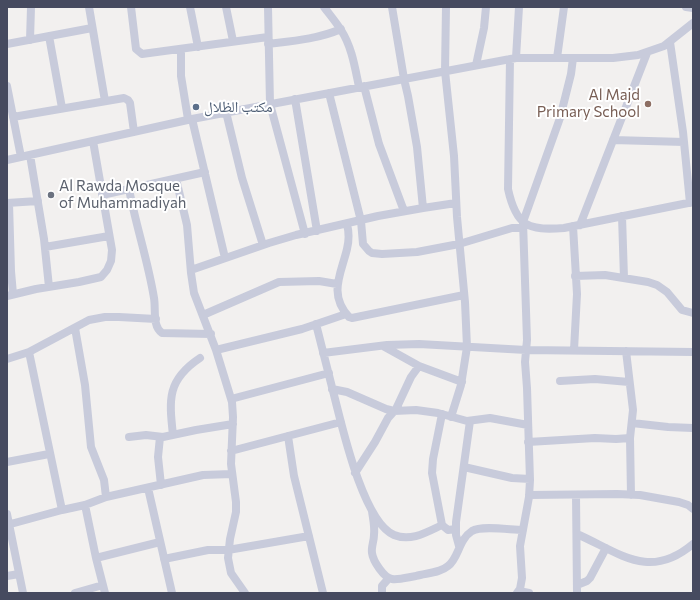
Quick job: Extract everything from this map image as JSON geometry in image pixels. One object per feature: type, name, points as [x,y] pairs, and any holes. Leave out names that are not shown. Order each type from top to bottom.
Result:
[{"type":"street","points":[[30,40],[31,7]]},
{"type":"street","points":[[89,7],[105,101]]},
{"type":"street","points":[[131,7],[136,47],[139,53],[145,54],[233,41],[299,41],[341,29]]},
{"type":"street","points":[[190,7],[198,47]]},
{"type":"street","points":[[226,7],[233,41]]},
{"type":"street","points":[[268,7],[270,104],[305,234]]},
{"type":"street","points":[[324,7],[341,29],[352,57],[379,144],[404,211]]},
{"type":"street","points":[[392,7],[417,147],[423,208]]},
{"type":"street","points":[[446,7],[445,71],[454,156],[456,203],[464,295],[466,346],[462,382],[451,416]]},
{"type":"street","points":[[476,65],[484,28],[486,7]]},
{"type":"street","points":[[519,7],[513,59],[508,189],[513,208],[523,225]]},
{"type":"street","points":[[557,58],[564,7]]},
{"type":"street","points":[[686,7],[693,8]]},
{"type":"street","points":[[7,160],[190,119],[476,65],[513,59],[626,57],[647,53],[664,46],[693,23]]},
{"type":"street","points":[[7,44],[92,28]]},
{"type":"street","points":[[49,36],[62,108]]},
{"type":"street","points":[[329,93],[361,221],[363,244],[372,253],[382,254],[417,252],[459,244],[523,225],[543,229],[577,226],[691,202],[689,160],[684,142],[670,42]]},
{"type":"street","points":[[181,49],[181,76],[190,119],[205,172],[225,258]]},
{"type":"street","points":[[574,350],[577,226],[647,53]]},
{"type":"street","points":[[529,593],[518,592],[522,578],[520,546],[529,495],[530,479],[527,388],[524,362],[526,350],[526,320],[523,225],[560,118],[571,74],[573,58]]},
{"type":"street","points":[[7,86],[21,157]]},
{"type":"street","points":[[13,117],[120,98],[129,101],[134,132]]},
{"type":"street","points":[[295,99],[317,231]]},
{"type":"street","points":[[226,112],[242,178],[263,245]]},
{"type":"street","points":[[613,140],[684,142]]},
{"type":"street","points":[[38,201],[8,203],[11,272],[10,295],[101,277],[109,265],[112,256],[92,141]]},
{"type":"street","points":[[30,155],[45,247],[49,287]]},
{"type":"street","points":[[102,195],[205,172]]},
{"type":"street","points":[[176,179],[187,225],[194,293],[211,334],[231,399],[233,417],[231,451],[232,474],[236,512],[228,550],[229,566],[231,573],[245,593]]},
{"type":"street","points":[[129,189],[152,288],[157,327],[162,333],[211,334]]},
{"type":"street","points":[[191,270],[263,245],[305,234],[404,211],[456,203]]},
{"type":"street","points":[[622,216],[624,278]]},
{"type":"street","points":[[347,224],[349,232],[348,248],[338,284],[338,299],[349,317],[352,318],[464,295]]},
{"type":"street","points":[[45,247],[109,236]]},
{"type":"street","points":[[575,276],[605,275],[648,282],[667,292],[682,310],[693,313]]},
{"type":"street","points":[[203,315],[279,282],[319,281],[338,284]]},
{"type":"street","points":[[216,350],[302,329],[346,314]]},
{"type":"street","points":[[7,359],[29,352],[89,320],[105,317],[156,319]]},
{"type":"street","points":[[316,324],[355,473],[372,510],[390,533],[403,538],[413,537],[442,525]]},
{"type":"street","points":[[75,328],[85,385],[90,442],[94,457],[104,480],[106,497]]},
{"type":"street","points":[[323,353],[383,346],[419,344],[526,350],[693,352]]},
{"type":"street","points":[[383,346],[419,366],[462,382]]},
{"type":"street","points":[[626,351],[633,410],[630,438],[631,495]]},
{"type":"street","points":[[29,352],[49,454],[62,510]]},
{"type":"street","points":[[173,435],[170,405],[170,398],[173,388],[181,373],[189,365],[200,358]]},
{"type":"street","points":[[355,473],[400,403],[411,377],[419,366]]},
{"type":"street","points":[[231,399],[329,373]]},
{"type":"street","points":[[560,381],[595,379],[629,382]]},
{"type":"street","points":[[332,388],[347,392],[394,411],[416,410],[442,414],[470,421],[490,418],[528,425]]},
{"type":"street","points":[[442,414],[432,473],[442,525],[448,530],[456,529]]},
{"type":"street","points":[[459,546],[457,541],[456,522],[470,421]]},
{"type":"street","points":[[231,451],[341,422]]},
{"type":"street","points":[[632,423],[693,428]]},
{"type":"street","points":[[128,437],[146,435],[160,437],[232,424]]},
{"type":"street","points":[[288,436],[294,476],[323,593]]},
{"type":"street","points":[[160,437],[158,457],[161,485]]},
{"type":"street","points":[[528,442],[595,438],[630,438]]},
{"type":"street","points":[[7,462],[49,454]]},
{"type":"street","points":[[464,467],[512,478],[530,479]]},
{"type":"street","points":[[8,525],[85,505],[106,497],[203,475],[232,474]]},
{"type":"street","points":[[148,488],[172,593]]},
{"type":"street","points":[[529,495],[631,495],[679,502],[688,505],[693,509]]},
{"type":"street","points":[[576,495],[577,589]]},
{"type":"street","points":[[75,593],[104,589],[85,505]]},
{"type":"street","points":[[372,510],[374,534],[372,554],[377,566],[389,578],[394,579],[410,577],[443,569],[451,564],[459,546],[467,535],[475,530],[523,530]]},
{"type":"street","points":[[7,514],[8,525],[23,593]]},
{"type":"street","points":[[576,534],[637,561],[647,563],[672,557],[684,551],[693,544]]},
{"type":"street","points":[[164,559],[208,550],[228,550],[309,536]]},
{"type":"street","points":[[96,558],[160,542]]},
{"type":"street","points":[[577,589],[590,578],[606,548]]},
{"type":"street","points":[[7,576],[19,574]]},
{"type":"street","points":[[382,593],[382,586],[389,578]]},
{"type":"place","name":"Al Majd Primary School","points":[[648,104]]},
{"type":"place","name":"مكتب الظلال","points":[[196,107]]},
{"type":"place","name":"Al Rawda Mosque of Muhammadiyah","points":[[51,195]]}]
